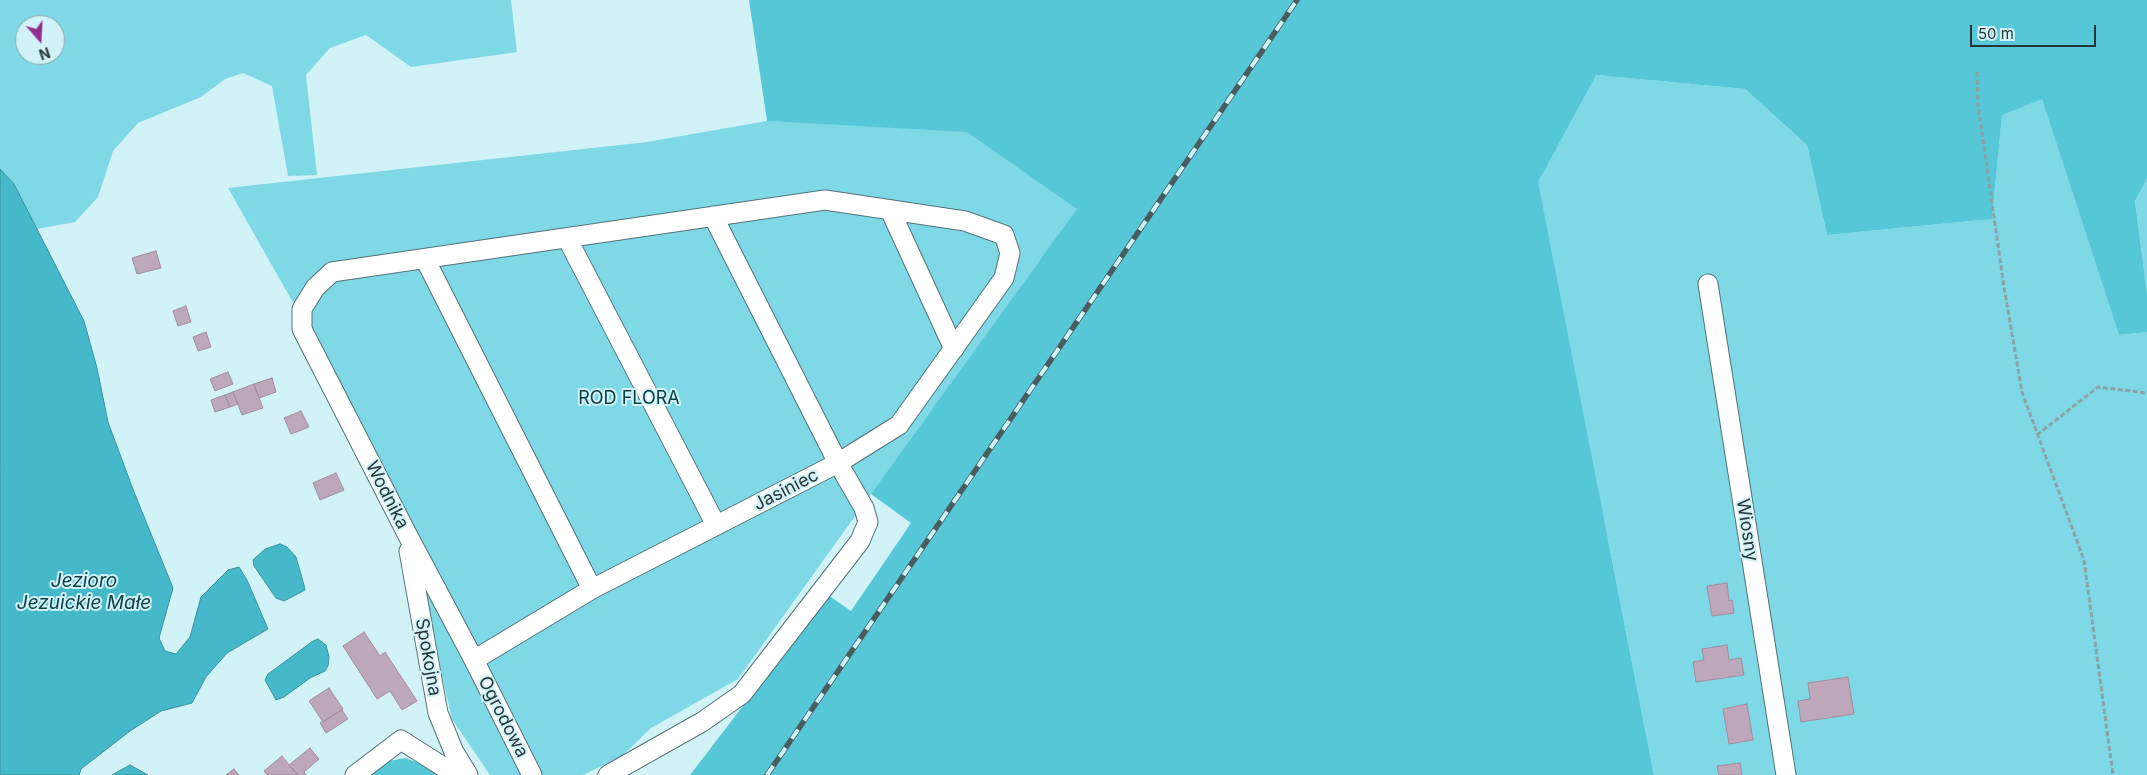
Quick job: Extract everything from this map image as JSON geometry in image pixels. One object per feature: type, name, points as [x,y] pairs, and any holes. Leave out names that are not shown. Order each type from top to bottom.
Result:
[{"type":"street","points":[[592,589],[424,259],[825,200],[890,210],[954,349]]},
{"type":"street","name":"Jasiniec","points":[[474,660],[592,589],[838,463],[899,425],[1004,278],[1010,253],[1004,235],[965,222],[890,210]]},
{"type":"street","points":[[608,775],[702,722],[742,694],[860,542],[868,522],[864,508],[838,463],[713,216]]},
{"type":"street","points":[[567,238],[716,526]]},
{"type":"street","name":"Wodnika","points":[[424,259],[332,272],[315,288],[302,309],[302,328],[474,660]]},
{"type":"street","name":"Wiosny","points":[[1708,284],[1786,775]]},
{"type":"street","name":"Spokojna","points":[[406,532],[438,713],[454,752],[468,775]]},
{"type":"street","name":"Ogrodowa","points":[[474,660],[532,775]]},
{"type":"street","points":[[355,775],[400,740],[456,775]]},
{"type":"path","points":[[1977,72],[1978,105],[2004,287],[2022,392],[2084,560],[2112,775]]},
{"type":"path","points":[[2037,435],[2098,387],[2147,394]]},
{"type":"green space","points":[[0,0],[511,0],[517,52],[411,67],[366,35],[330,48],[306,75],[317,175],[288,176],[272,86],[243,73],[225,79],[201,97],[138,123],[113,151],[98,197],[75,222],[37,229],[14,184],[0,169]]},
{"type":"green space","points":[[1597,75],[1745,89],[1807,145],[1827,235],[1992,219],[2002,114],[2042,98],[2119,335],[2147,332],[2147,775],[1654,775],[1608,539],[987,489]]},
{"type":"green space","name":"ROD FLORA","points":[[767,121],[969,127],[1081,211],[871,494],[738,679],[651,728],[622,756],[583,775],[490,775],[452,719],[408,526],[308,329],[228,188],[647,142]]},
{"type":"green space","points":[[2147,179],[2147,294],[2135,201]]},
{"type":"shaded area","points":[[749,0],[2147,0],[2147,179],[2135,201],[2147,294],[2147,332],[2119,335],[2042,99],[2002,115],[1992,219],[1827,235],[1807,145],[1745,89],[1596,75],[1538,182],[1654,775],[690,775],[828,595],[851,611],[911,523],[871,494],[1077,209],[967,132],[767,121]]},
{"type":"shaded area","points":[[405,758],[427,766],[439,775],[367,775],[383,762]]},
{"type":"water","name":"Jezioro Jezuickie Małe","points":[[0,169],[14,184],[84,321],[97,368],[108,422],[173,588],[159,638],[165,651],[176,654],[190,637],[201,597],[228,570],[239,567],[247,580],[268,629],[227,653],[206,677],[192,703],[161,711],[130,731],[81,769],[79,775],[0,775]]},
{"type":"water","points":[[280,544],[287,547],[296,557],[305,590],[284,601],[276,598],[254,566],[253,560],[265,549]]},
{"type":"water","points":[[318,639],[326,645],[329,657],[328,666],[325,671],[310,678],[284,697],[276,700],[265,680],[268,674]]},
{"type":"water","points":[[130,765],[148,775],[112,775]]},
{"type":"building","points":[[156,251],[161,268],[137,274],[132,258]]},
{"type":"building","points":[[186,306],[191,322],[178,326],[173,311]]},
{"type":"building","points":[[206,332],[211,347],[198,351],[193,337]]},
{"type":"building","points":[[228,372],[233,384],[215,391],[210,379]]},
{"type":"building","points":[[272,378],[276,392],[259,398],[254,384]]},
{"type":"building","points":[[254,384],[263,408],[242,415],[233,392]]},
{"type":"building","points":[[233,392],[238,404],[230,407],[225,395]]},
{"type":"building","points":[[225,395],[230,407],[215,412],[211,400]]},
{"type":"building","points":[[301,411],[309,427],[291,434],[284,418]]},
{"type":"building","points":[[336,473],[344,490],[320,500],[313,483]]},
{"type":"building","points":[[1727,583],[1729,601],[1732,600],[1734,613],[1712,616],[1707,586]]},
{"type":"building","points":[[364,632],[380,656],[385,652],[417,701],[402,710],[390,691],[377,699],[343,646]]},
{"type":"building","points":[[1727,645],[1729,660],[1741,658],[1744,675],[1696,682],[1693,662],[1704,660],[1702,649]]},
{"type":"building","points":[[1848,677],[1854,714],[1801,722],[1798,701],[1810,699],[1808,683]]},
{"type":"building","points":[[329,688],[343,709],[323,722],[309,701]]},
{"type":"building","points":[[1747,704],[1753,740],[1729,744],[1723,709]]},
{"type":"building","points":[[342,710],[348,719],[326,733],[320,723]]},
{"type":"building","points":[[310,748],[319,759],[304,772],[306,775],[298,775],[289,765]]},
{"type":"building","points":[[282,756],[298,775],[267,775],[264,771]]},
{"type":"building","points":[[1740,763],[1742,775],[1719,775],[1717,766]]},
{"type":"building","points":[[234,769],[239,775],[226,775]]},
{"type":"railway","points":[[767,775],[1297,0]]}]
